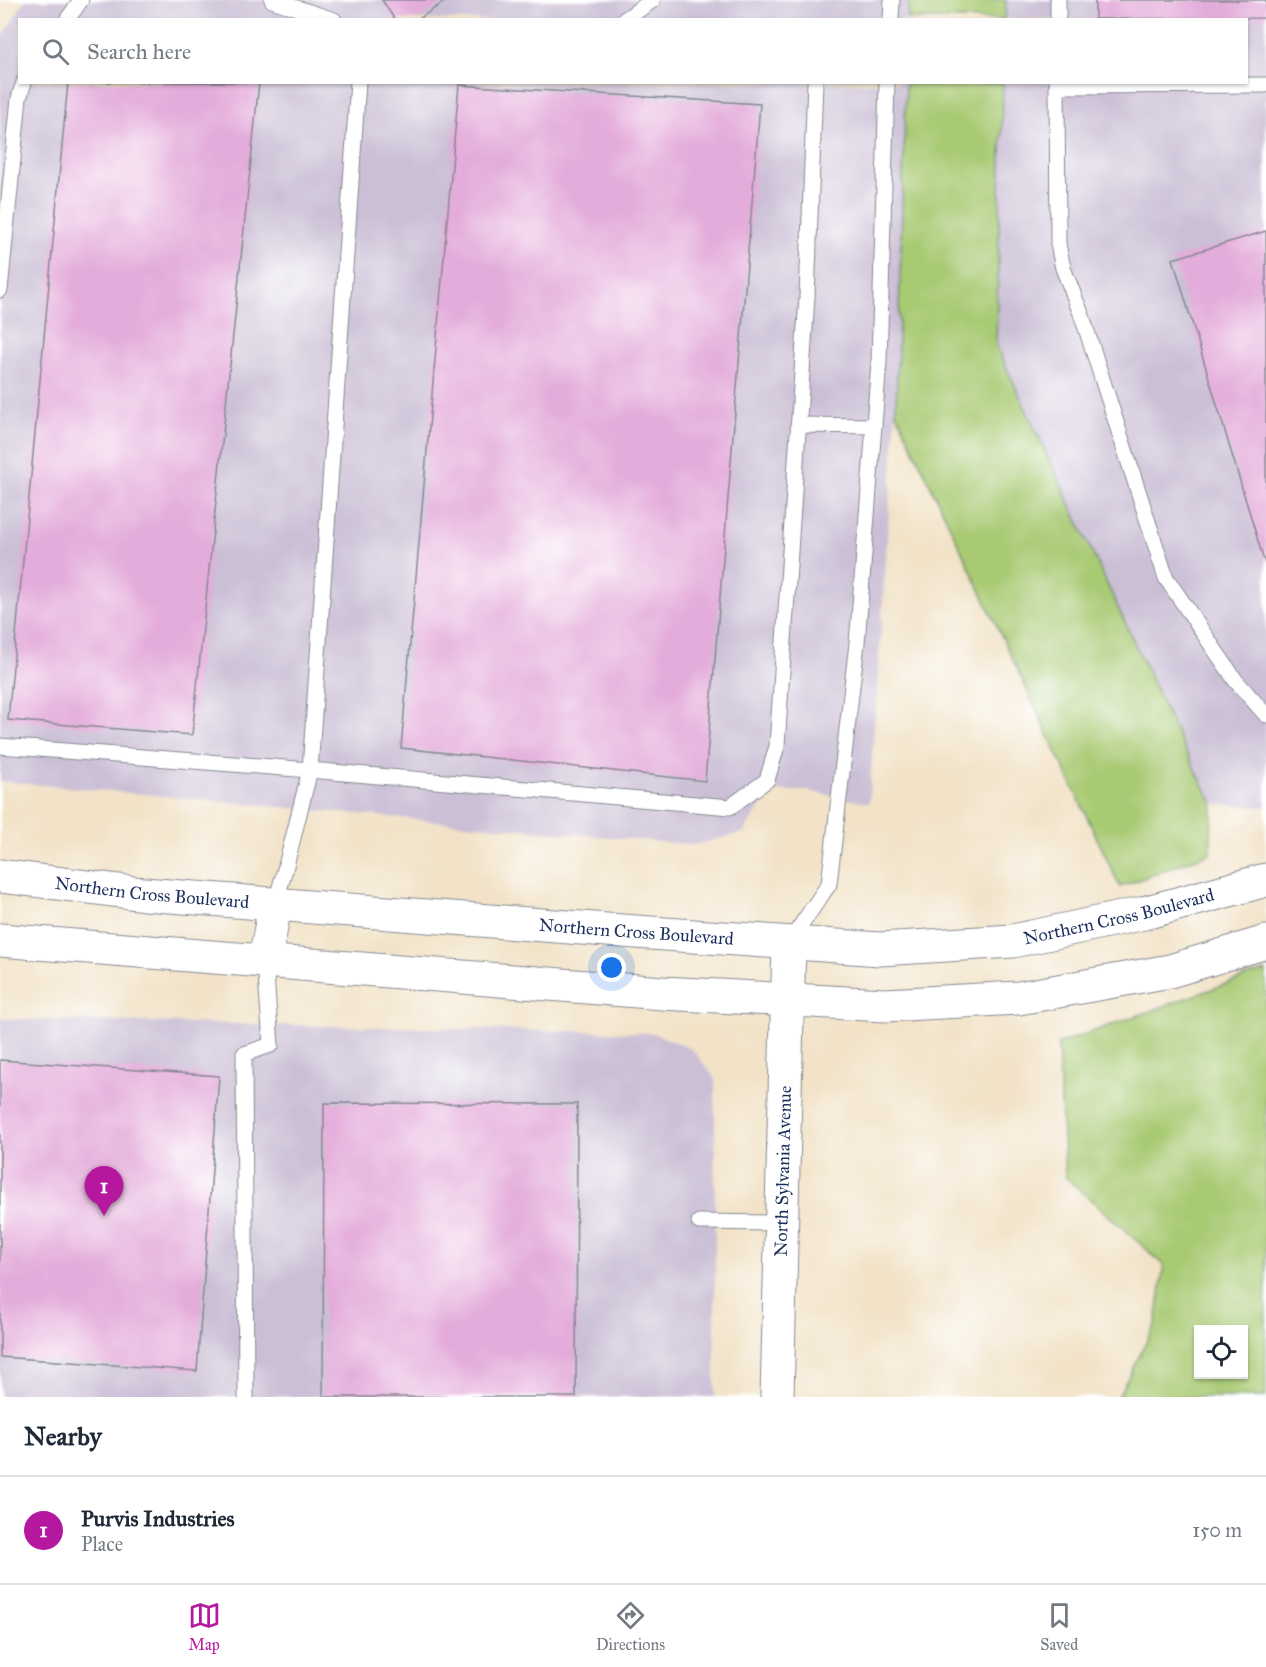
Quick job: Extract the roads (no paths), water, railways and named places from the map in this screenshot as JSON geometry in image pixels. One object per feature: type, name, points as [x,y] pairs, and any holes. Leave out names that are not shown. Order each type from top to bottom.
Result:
[{"type":"street","name":"Northern Cross Boulevard","points":[[0,876],[144,894],[275,905],[880,949],[1013,941],[1144,913],[1266,880]]},
{"type":"street","points":[[265,961],[275,905]]},
{"type":"street","points":[[0,940],[662,993],[885,1005],[1019,998],[1170,971],[1266,942]]},
{"type":"street","name":"North Sylvania Avenue","points":[[777,1397],[789,943]]},
{"type":"lane","points":[[68,18],[81,0]]},
{"type":"lane","points":[[272,0],[328,18]]},
{"type":"lane","points":[[312,0],[328,18]]},
{"type":"lane","points":[[627,18],[653,0]]},
{"type":"lane","points":[[891,18],[892,0]]},
{"type":"lane","points":[[1058,0],[1058,18]]},
{"type":"lane","points":[[0,290],[19,98],[23,84]]},
{"type":"lane","points":[[275,905],[310,770],[358,84]]},
{"type":"lane","points":[[0,746],[310,770],[730,807],[767,780],[777,746],[807,297],[815,84]]},
{"type":"lane","points":[[789,943],[829,884],[857,643],[879,362],[887,84]]},
{"type":"lane","points":[[1266,85],[1057,84],[1058,244],[1063,268],[1082,316],[1166,578],[1236,681],[1266,716]]},
{"type":"lane","points":[[798,425],[874,426]]},
{"type":"lane","points":[[246,1397],[244,1054],[271,1045],[265,961]]},
{"type":"lane","points":[[699,1222],[781,1223]]},
{"type":"place","name":"Purvis Industries","points":[[104,1216]]}]
